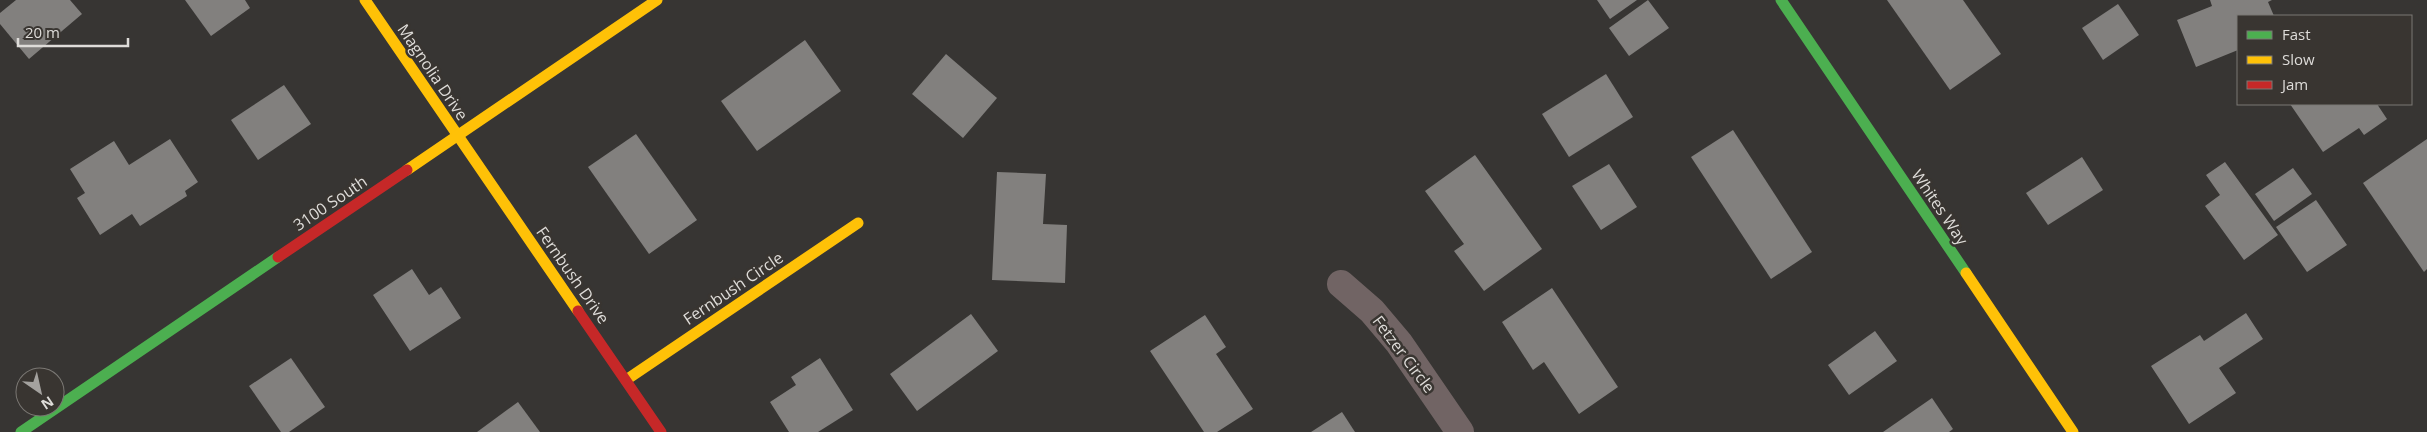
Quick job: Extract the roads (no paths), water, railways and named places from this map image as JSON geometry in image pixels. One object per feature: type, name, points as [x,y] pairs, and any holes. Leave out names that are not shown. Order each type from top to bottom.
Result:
[{"type":"street","name":"Magnolia Drive","points":[[365,0],[457,136]]},
{"type":"street","name":"3100 South","points":[[21,432],[657,0]]},
{"type":"street","name":"Whites Way","points":[[1781,0],[2073,432]]},
{"type":"street","name":"Fernbush Drive","points":[[457,136],[662,432]]},
{"type":"street","name":"Fernbush Circle","points":[[626,380],[858,223]]},
{"type":"street","name":"Fetzer Circle","points":[[1341,284],[1372,311],[1396,338],[1460,432]]}]
